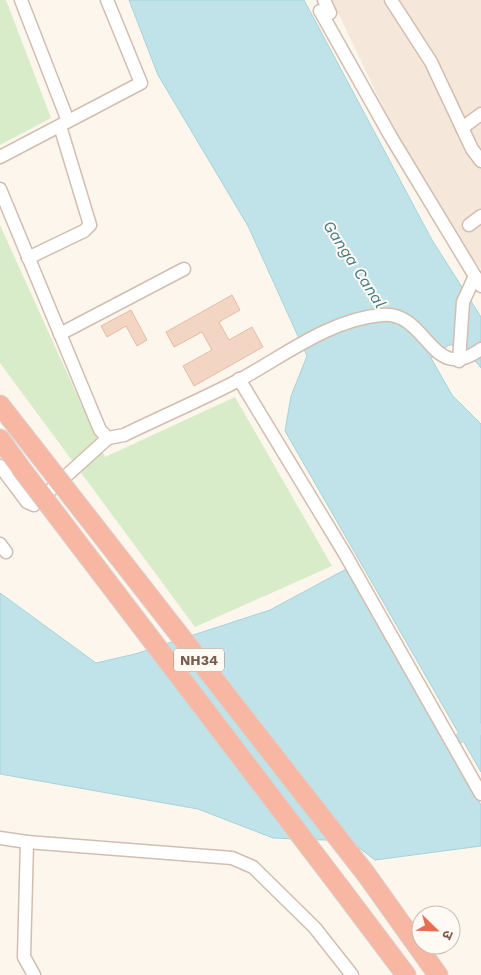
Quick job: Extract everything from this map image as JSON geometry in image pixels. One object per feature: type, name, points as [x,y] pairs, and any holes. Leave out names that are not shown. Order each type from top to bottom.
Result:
[{"type":"highway","name":"NH34","points":[[0,405],[366,874],[438,975]]},
{"type":"highway","name":"NH34","points":[[0,438],[20,467],[406,975]]},
{"type":"street","points":[[21,0],[64,124],[90,224],[84,231],[28,258]]},
{"type":"street","points":[[0,157],[141,83],[107,0]]},
{"type":"street","points":[[392,0],[431,62],[472,149],[481,160]]},
{"type":"street","points":[[0,466],[27,502],[34,504],[108,438],[124,435],[239,379],[340,326],[364,317],[386,315],[404,320],[418,330],[438,353],[450,360],[470,355],[463,302],[478,281],[391,137],[322,9]]},
{"type":"street","points":[[462,128],[481,114]]},
{"type":"street","points":[[0,189],[100,430],[108,438]]},
{"type":"street","points":[[468,225],[481,216]]},
{"type":"street","points":[[60,334],[184,269]]},
{"type":"street","points":[[239,379],[345,554],[481,794]]},
{"type":"street","points":[[0,838],[28,842],[232,858],[242,861],[253,867],[315,928],[352,975]]},
{"type":"street","points":[[28,842],[24,957],[34,975]]},
{"type":"shaded area","points":[[332,0],[481,0],[481,269],[428,202]]},
{"type":"green space","points":[[0,0],[6,0],[51,118],[0,145]]},
{"type":"green space","points":[[0,225],[105,457],[235,397],[332,566],[195,627],[0,363]]},
{"type":"water","name":"Ganga Canal","points":[[129,0],[304,0],[432,240],[481,317],[481,368],[462,345],[449,345],[431,358],[452,395],[481,424],[481,772],[285,431],[291,396],[307,356],[248,226],[158,75]]},
{"type":"water","points":[[348,568],[481,805],[481,846],[375,860],[350,841],[273,838],[198,809],[0,774],[0,593],[96,663],[135,654],[270,610]]},
{"type":"building","points":[[232,295],[240,310],[219,322],[229,340],[252,327],[263,347],[194,386],[183,366],[212,350],[202,332],[174,347],[166,332]]},
{"type":"building","points":[[131,310],[147,340],[137,346],[126,326],[107,337],[101,326]]},
{"type":"waterway","points":[[444,745],[481,729]]}]
